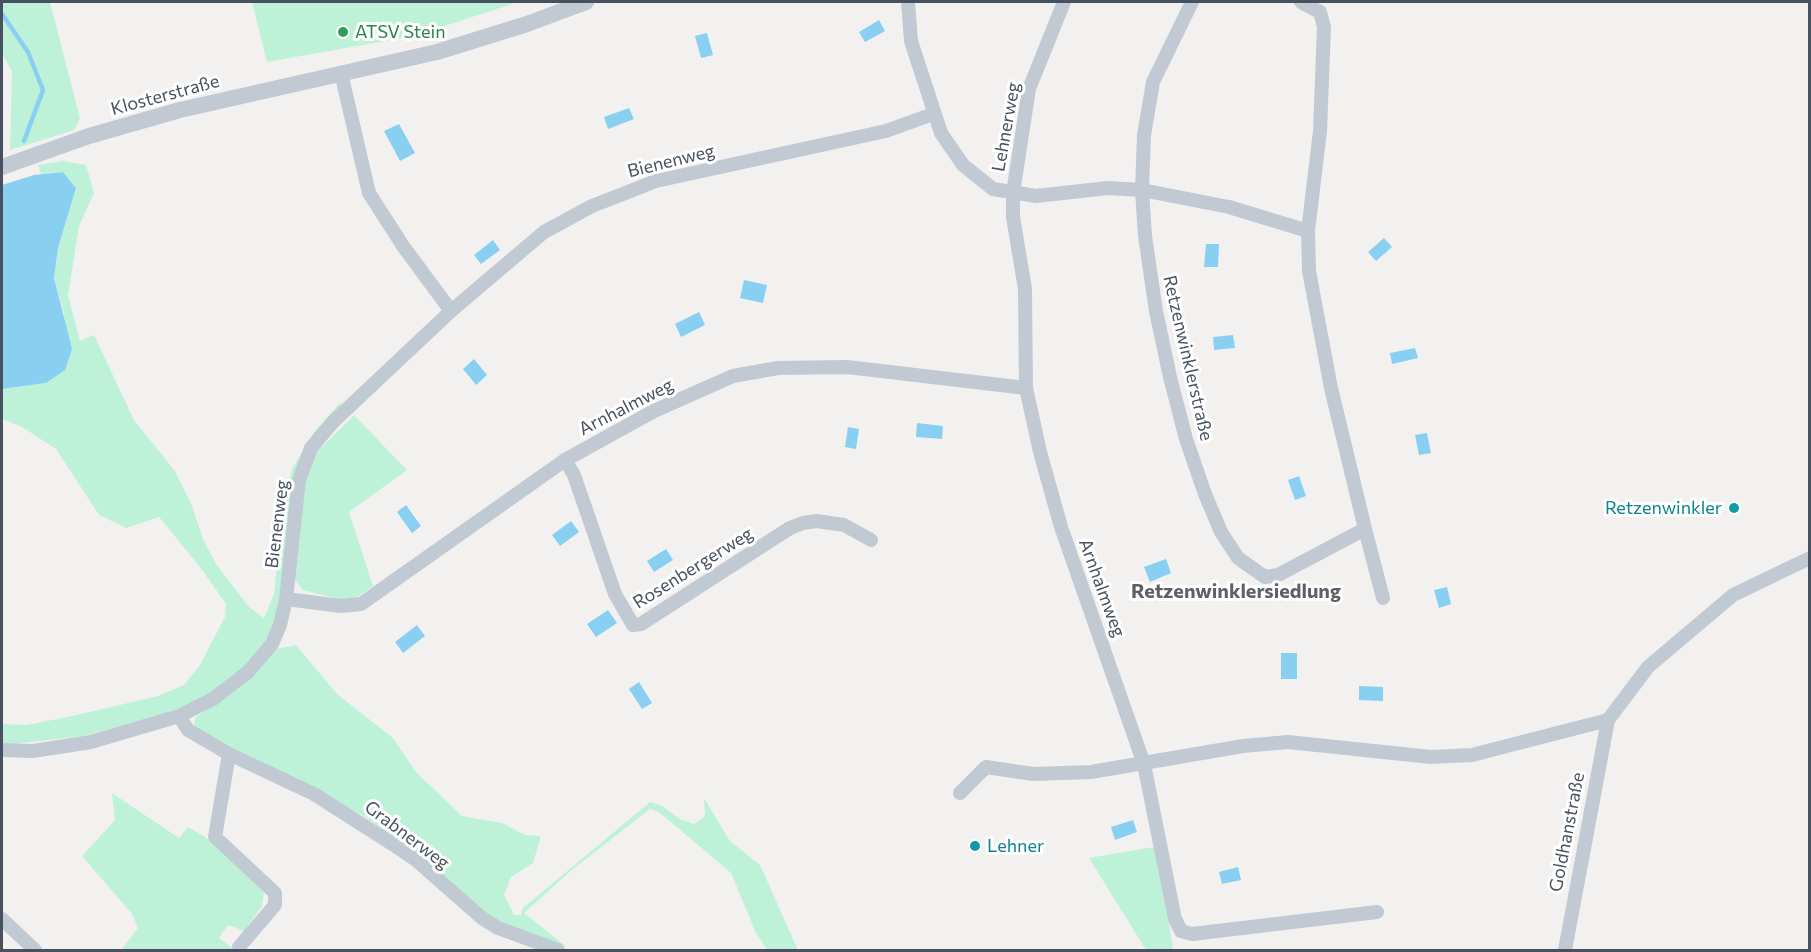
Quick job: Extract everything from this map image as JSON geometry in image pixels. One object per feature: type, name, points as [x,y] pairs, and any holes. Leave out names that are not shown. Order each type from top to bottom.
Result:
[{"type":"street","name":"Klosterstraße","points":[[2,167],[129,124],[437,52],[527,24],[586,2]]},
{"type":"street","points":[[908,2],[911,41],[933,114],[945,141],[963,165],[993,189],[1036,196],[1108,188],[1142,190],[1229,207],[1308,231]]},
{"type":"street","name":"Lehnerweg","points":[[1013,193],[1029,89],[1064,2]]},
{"type":"street","name":"Retzenwinklerstraße","points":[[1192,2],[1153,82],[1144,135],[1142,190],[1145,236],[1156,311],[1183,429],[1205,494],[1221,532],[1238,558],[1265,577],[1278,575],[1365,529]]},
{"type":"street","points":[[1301,2],[1320,12],[1324,27],[1320,131],[1308,231],[1310,271],[1320,338],[1383,598]]},
{"type":"street","points":[[341,73],[369,193],[403,246],[451,311]]},
{"type":"street","name":"Bienenweg","points":[[179,716],[230,688],[262,658],[272,644],[286,599],[297,488],[311,448],[333,422],[451,311],[544,232],[632,188],[886,131],[933,114]]},
{"type":"street","name":"Arnhalmweg","points":[[1013,193],[1013,217],[1025,289],[1026,388],[1040,452],[1061,527],[1144,764],[1175,918],[1181,931],[1192,934],[1377,912]]},
{"type":"street","name":"Arnhalmweg","points":[[286,599],[341,606],[362,604],[565,460],[654,411],[732,376],[778,368],[847,367],[1026,388]]},
{"type":"street","name":"Rosenbergerweg","points":[[565,460],[574,475],[615,594],[633,625],[641,624],[790,528],[803,523],[824,522],[844,525],[871,540]]},
{"type":"street","name":"Goldhanstraße","points":[[1565,951],[1582,846],[1608,720],[1648,667],[1733,595],[1809,558]]},
{"type":"street","points":[[2,750],[33,751],[91,742],[179,716]]},
{"type":"street","name":"Grabnerweg","points":[[179,716],[188,730],[229,754],[274,773],[349,815],[416,860],[482,918],[505,931],[558,951]]},
{"type":"street","points":[[960,793],[986,767],[1033,774],[1090,772],[1243,746],[1288,742],[1431,757],[1472,755],[1608,720]]},
{"type":"street","points":[[229,754],[214,837],[274,893],[275,904],[239,947]]},
{"type":"street","points":[[2,919],[35,951]]},
{"type":"green space","points":[[2,2],[50,2],[80,118],[74,130],[10,150],[12,72],[2,53]]},
{"type":"green space","name":"ATSV Stein","points":[[252,2],[518,2],[414,36],[267,62]]},
{"type":"green space","points":[[64,161],[86,165],[94,193],[79,226],[68,295],[80,341],[94,335],[134,420],[175,471],[192,506],[203,539],[216,564],[249,607],[264,618],[274,594],[283,505],[292,469],[314,432],[340,403],[344,406],[322,427],[288,525],[277,617],[265,645],[241,670],[218,688],[190,705],[85,736],[2,745],[2,724],[27,725],[77,715],[158,696],[184,685],[200,665],[225,617],[226,604],[200,567],[159,517],[126,528],[99,515],[56,449],[22,427],[2,419],[2,389],[46,383],[64,314],[54,278],[58,248],[76,188],[63,172],[41,174],[38,165]]},
{"type":"green space","points":[[354,415],[407,470],[349,512],[373,586],[354,599],[342,600],[303,590],[294,579],[300,491],[315,454]]},
{"type":"green space","points":[[296,645],[337,694],[393,738],[416,772],[462,816],[502,823],[525,835],[541,836],[533,863],[511,877],[504,895],[514,915],[521,915],[523,908],[650,802],[694,824],[705,816],[704,798],[730,841],[760,865],[798,950],[767,950],[756,933],[731,873],[659,812],[650,809],[573,869],[524,913],[567,947],[497,922],[401,843],[364,816],[220,744],[194,725],[196,717],[245,683],[276,649]]},
{"type":"green space","points":[[112,793],[179,838],[188,827],[205,837],[264,892],[262,906],[244,931],[228,925],[219,938],[235,950],[121,950],[138,928],[132,914],[82,856],[115,820]]},
{"type":"green space","points":[[1154,847],[1173,950],[1146,950],[1089,858]]},
{"type":"water","points":[[879,20],[885,31],[865,42],[859,32]]},
{"type":"water","points":[[707,33],[713,55],[701,58],[695,36]]},
{"type":"water","points":[[629,108],[634,119],[608,129],[604,117]]},
{"type":"water","points":[[399,124],[415,153],[400,161],[384,131]]},
{"type":"water","points":[[63,172],[76,188],[58,248],[54,278],[72,349],[65,370],[46,383],[2,389],[2,185],[34,175]]},
{"type":"water","points":[[1384,238],[1392,247],[1376,261],[1368,252]]},
{"type":"water","points":[[493,240],[500,250],[481,264],[474,255]]},
{"type":"water","points":[[1206,244],[1219,244],[1218,267],[1204,267]]},
{"type":"water","points":[[744,280],[767,285],[763,303],[740,298]]},
{"type":"water","points":[[699,312],[705,325],[681,337],[675,324]]},
{"type":"water","points":[[1233,335],[1235,348],[1214,350],[1213,337]]},
{"type":"water","points":[[1415,348],[1418,358],[1392,364],[1390,353]]},
{"type":"water","points":[[474,359],[487,375],[476,385],[463,369]]},
{"type":"water","points":[[917,423],[943,426],[942,439],[916,437]]},
{"type":"water","points":[[848,427],[859,429],[856,449],[845,447]]},
{"type":"water","points":[[1427,433],[1431,453],[1419,455],[1415,435]]},
{"type":"water","points":[[1299,476],[1306,496],[1295,500],[1288,480]]},
{"type":"water","points":[[406,505],[421,526],[412,533],[397,512]]},
{"type":"water","points":[[571,521],[579,532],[560,546],[552,535]]},
{"type":"water","points":[[666,549],[673,560],[654,572],[647,561]]},
{"type":"water","points":[[1166,559],[1171,573],[1150,582],[1144,567]]},
{"type":"water","points":[[1447,587],[1451,604],[1439,608],[1434,590]]},
{"type":"water","points":[[608,610],[617,623],[596,637],[587,624]]},
{"type":"water","points":[[417,625],[425,636],[403,653],[395,642]]},
{"type":"water","points":[[1281,653],[1297,653],[1297,679],[1281,679]]},
{"type":"water","points":[[639,682],[652,703],[642,709],[629,689]]},
{"type":"water","points":[[1359,686],[1383,687],[1383,701],[1359,700]]},
{"type":"water","points":[[1133,820],[1137,832],[1115,840],[1111,827]]},
{"type":"water","points":[[1238,867],[1241,880],[1222,884],[1219,872]]},
{"type":"waterway","points":[[2,14],[28,52],[43,90],[24,141]]},
{"type":"place","name":"ATSV Stein","points":[[343,32]]},
{"type":"place","name":"Retzenwinkler","points":[[1734,508]]},
{"type":"place","name":"Lehner","points":[[975,846]]},
{"type":"district","name":"Retzenwinklersiedlung","points":[[1236,591]]}]
